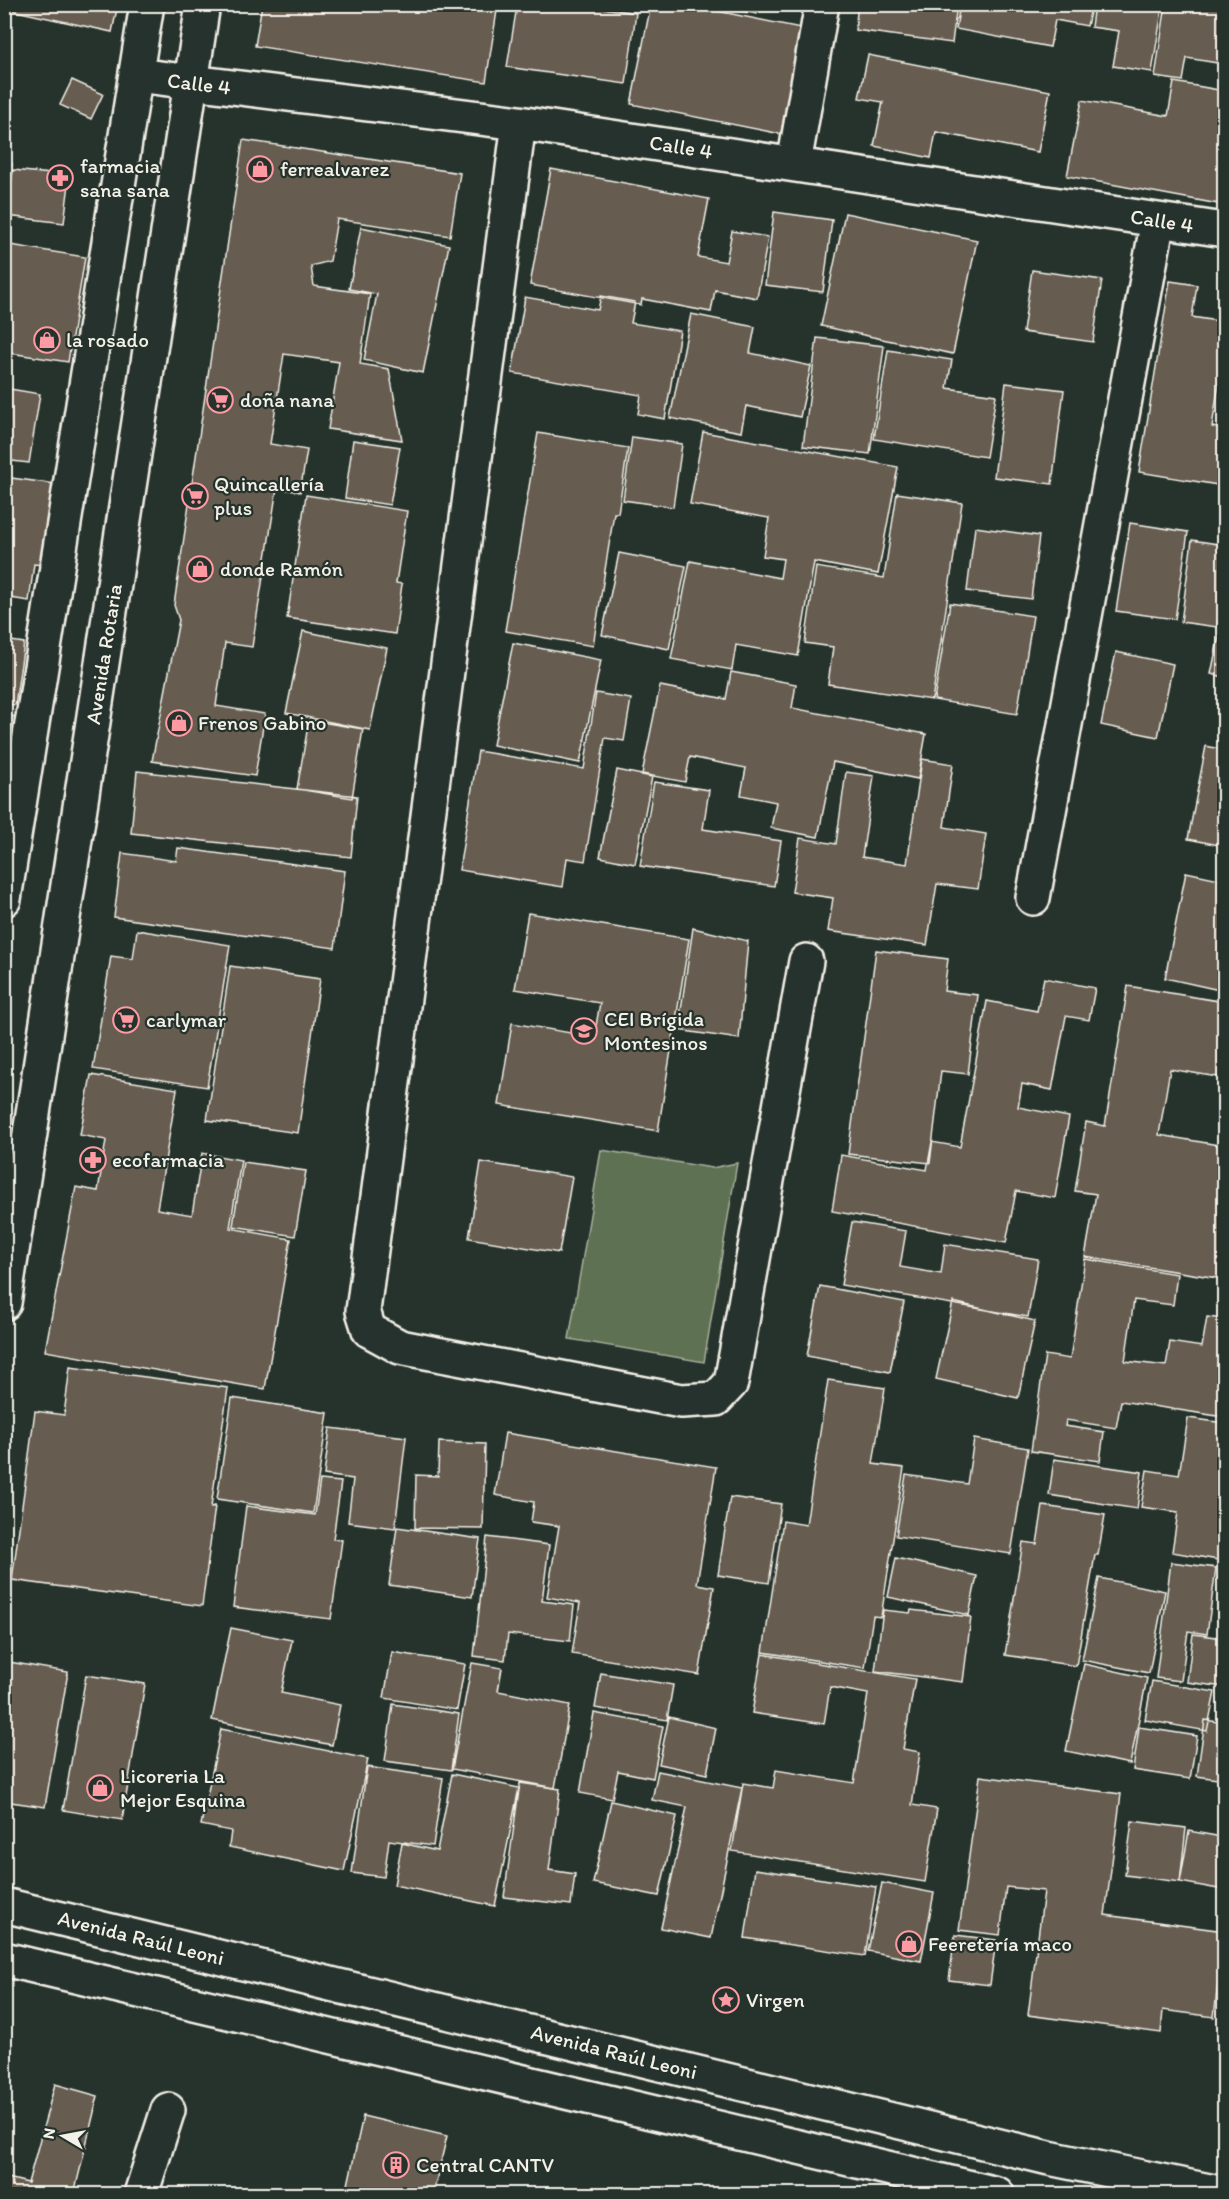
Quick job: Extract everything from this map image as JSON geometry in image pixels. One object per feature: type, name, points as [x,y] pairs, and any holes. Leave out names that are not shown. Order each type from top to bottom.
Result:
[{"type":"street","points":[[4,898],[147,4]]},
{"type":"street","name":"Avenida Rotaria","points":[[4,1304],[203,4]]},
{"type":"street","points":[[794,164],[822,4]]},
{"type":"street","name":"Calle 4","points":[[136,75],[519,123],[1224,230]]},
{"type":"street","points":[[519,123],[363,1311],[369,1330],[400,1347],[681,1401],[716,1399],[730,1383],[806,961]]},
{"type":"street","points":[[1033,898],[1158,220]]},
{"type":"street","name":"Avenida Raúl Leoni","points":[[4,1905],[1026,2152],[1159,2188],[1224,2194]]},
{"type":"street","points":[[4,1959],[997,2194]]},
{"type":"street","points":[[141,2194],[168,2110]]},
{"type":"green space","points":[[601,1150],[712,1168],[737,1163],[704,1362],[569,1339]]},
{"type":"building","points":[[12,4],[118,4],[112,32],[11,10]]},
{"type":"building","points":[[262,4],[498,4],[486,82],[255,46]]},
{"type":"building","points":[[538,4],[577,4],[636,13],[626,84],[507,67],[517,6],[538,9]]},
{"type":"building","points":[[651,4],[683,4],[801,28],[781,134],[631,104]]},
{"type":"building","points":[[716,4],[758,4],[757,14],[716,7]]},
{"type":"building","points":[[858,4],[957,4],[952,43],[855,30]]},
{"type":"building","points":[[960,4],[1092,4],[1087,26],[1055,20],[1050,47],[956,29]]},
{"type":"building","points":[[1094,4],[1163,4],[1152,72],[1113,66],[1119,31],[1091,27]]},
{"type":"building","points":[[1166,4],[1224,4],[1224,64],[1187,58],[1183,81],[1155,77]]},
{"type":"building","points":[[868,55],[1050,91],[1038,152],[936,132],[931,158],[874,146],[883,102],[859,98]]},
{"type":"building","points":[[72,80],[103,94],[91,119],[60,105]]},
{"type":"building","points":[[1174,82],[1224,91],[1224,205],[1067,176],[1082,100],[1168,116]]},
{"type":"building","points":[[243,140],[460,173],[450,236],[337,219],[330,261],[311,266],[314,286],[370,294],[360,364],[389,369],[402,440],[328,429],[339,362],[284,354],[270,444],[307,450],[300,492],[277,488],[252,647],[225,643],[216,706],[265,714],[255,776],[152,761],[179,620],[174,605]]},
{"type":"building","points":[[4,163],[12,164],[6,201],[4,201]]},
{"type":"building","points":[[551,169],[709,199],[698,257],[726,262],[732,231],[768,237],[757,298],[715,290],[711,312],[642,299],[641,305],[530,285]]},
{"type":"building","points":[[13,170],[70,176],[64,223],[7,216]]},
{"type":"building","points":[[774,212],[832,220],[823,292],[765,285]]},
{"type":"building","points":[[845,213],[977,240],[953,354],[821,326]]},
{"type":"building","points":[[361,227],[449,245],[423,373],[364,360],[377,294],[349,289]]},
{"type":"building","points":[[4,244],[85,257],[68,362],[4,352]]},
{"type":"building","points":[[1032,270],[1102,280],[1093,342],[1023,332]]},
{"type":"building","points":[[1170,281],[1197,285],[1192,317],[1224,322],[1224,351],[1212,427],[1224,429],[1224,486],[1139,472]]},
{"type":"building","points":[[601,296],[635,302],[631,323],[680,331],[665,419],[638,414],[641,395],[512,373],[525,297],[598,310]]},
{"type":"building","points":[[691,314],[755,327],[750,353],[811,366],[800,417],[746,406],[741,432],[670,418]]},
{"type":"building","points":[[817,338],[884,346],[870,454],[803,446]]},
{"type":"building","points":[[888,350],[952,360],[947,388],[996,395],[986,457],[874,439]]},
{"type":"building","points":[[1006,383],[1064,390],[1052,484],[994,477]]},
{"type":"building","points":[[4,388],[40,394],[29,463],[4,460]]},
{"type":"building","points":[[703,432],[898,467],[878,574],[814,562],[798,656],[736,645],[732,670],[671,659],[690,561],[780,578],[783,559],[763,556],[769,518],[690,504]]},
{"type":"building","points":[[538,433],[628,448],[618,513],[614,513],[593,646],[505,631]]},
{"type":"building","points":[[632,437],[682,444],[673,507],[623,500]]},
{"type":"building","points":[[353,440],[400,447],[390,505],[345,498]]},
{"type":"building","points":[[4,477],[62,485],[50,566],[34,564],[29,601],[4,597]]},
{"type":"building","points":[[897,493],[962,503],[932,700],[828,684],[833,647],[805,643],[816,567],[884,578]]},
{"type":"building","points":[[306,495],[407,511],[396,583],[402,584],[395,634],[287,618]]},
{"type":"building","points":[[1130,523],[1188,532],[1175,619],[1116,611]]},
{"type":"building","points":[[975,527],[1039,536],[1031,599],[967,591]]},
{"type":"building","points":[[1192,540],[1224,545],[1224,601],[1221,601],[1217,627],[1181,622]]},
{"type":"building","points":[[619,553],[686,566],[669,649],[602,635]]},
{"type":"building","points":[[950,603],[1033,616],[1017,714],[934,700]]},
{"type":"building","points":[[1224,612],[1224,677],[1211,674]]},
{"type":"building","points":[[303,631],[387,648],[370,730],[286,713]]},
{"type":"building","points":[[4,640],[24,643],[15,705],[4,704]]},
{"type":"building","points":[[513,643],[601,660],[580,763],[493,745]]},
{"type":"building","points":[[1116,652],[1173,664],[1158,737],[1101,725]]},
{"type":"building","points":[[731,672],[796,684],[792,708],[926,734],[918,779],[833,762],[818,837],[771,828],[776,802],[741,795],[746,768],[690,757],[685,782],[642,774],[660,686],[726,699]]},
{"type":"building","points":[[596,693],[631,699],[624,741],[605,738],[585,861],[567,858],[563,887],[459,870],[478,751],[584,769]]},
{"type":"building","points":[[4,715],[30,719],[4,794]]},
{"type":"building","points":[[309,720],[363,729],[352,798],[297,789]]},
{"type":"building","points":[[1206,746],[1224,750],[1224,846],[1188,839]]},
{"type":"building","points":[[922,759],[953,764],[944,827],[986,834],[978,889],[937,884],[927,945],[828,931],[833,898],[792,892],[800,838],[836,844],[846,772],[874,776],[862,857],[907,864]]},
{"type":"building","points":[[617,770],[652,777],[635,864],[600,857]]},
{"type":"building","points":[[137,771],[357,796],[351,857],[131,833]]},
{"type":"building","points":[[654,782],[709,790],[703,829],[781,841],[774,886],[640,866]]},
{"type":"building","points":[[178,848],[345,871],[335,948],[114,917],[122,853],[176,861]]},
{"type":"building","points":[[1186,872],[1224,880],[1224,991],[1165,978]]},
{"type":"building","points":[[528,913],[689,939],[658,1131],[499,1105],[512,1023],[594,1037],[600,1003],[515,989]]},
{"type":"building","points":[[693,928],[748,941],[739,1039],[678,1030]]},
{"type":"building","points":[[137,930],[230,945],[207,1087],[93,1069],[111,956],[133,959]]},
{"type":"building","points":[[876,950],[948,959],[944,991],[978,995],[968,1074],[941,1071],[930,1163],[848,1154]]},
{"type":"building","points":[[230,966],[320,979],[298,1133],[207,1120]]},
{"type":"building","points":[[1044,978],[1095,988],[1089,1020],[1066,1016],[1052,1090],[1022,1084],[1018,1107],[1069,1117],[1055,1198],[1016,1191],[1006,1243],[832,1211],[841,1155],[927,1170],[932,1142],[960,1147],[987,1001],[1037,1011]]},
{"type":"building","points":[[1128,986],[1224,1002],[1224,1078],[1170,1069],[1159,1135],[1224,1146],[1224,1279],[1085,1257],[1096,1194],[1075,1191],[1086,1122],[1105,1126]]},
{"type":"building","points":[[91,1075],[177,1089],[157,1209],[192,1215],[202,1153],[241,1160],[230,1228],[291,1239],[265,1389],[45,1351],[76,1187],[98,1191],[106,1140],[80,1135]]},
{"type":"building","points":[[243,1162],[306,1171],[295,1236],[233,1226]]},
{"type":"building","points":[[481,1162],[572,1177],[559,1253],[469,1238]]},
{"type":"building","points":[[852,1222],[906,1231],[900,1267],[941,1274],[945,1244],[1038,1259],[1028,1317],[841,1285]]},
{"type":"building","points":[[1085,1259],[1177,1274],[1173,1305],[1134,1300],[1125,1361],[1166,1366],[1170,1342],[1202,1347],[1207,1317],[1224,1319],[1224,1417],[1121,1401],[1116,1428],[1066,1420],[1065,1426],[1104,1432],[1100,1461],[1031,1451],[1045,1355],[1070,1359]]},
{"type":"building","points":[[820,1286],[904,1302],[890,1372],[807,1356]]},
{"type":"building","points":[[953,1302],[1035,1321],[1018,1398],[936,1379]]},
{"type":"building","points":[[70,1367],[228,1388],[211,1507],[215,1506],[202,1606],[12,1580],[35,1411],[64,1415]]},
{"type":"building","points":[[828,1380],[885,1388],[873,1464],[904,1468],[881,1617],[873,1616],[865,1668],[763,1652],[783,1521],[806,1525]]},
{"type":"building","points":[[232,1398],[328,1413],[313,1513],[217,1499]]},
{"type":"building","points":[[1188,1418],[1224,1423],[1224,1561],[1172,1552],[1178,1512],[1141,1507],[1147,1470],[1179,1475]]},
{"type":"building","points":[[330,1428],[406,1437],[395,1528],[348,1522],[353,1479],[324,1475]]},
{"type":"building","points":[[505,1433],[716,1467],[697,1584],[714,1587],[699,1675],[572,1654],[580,1603],[547,1597],[559,1526],[531,1522],[534,1502],[495,1495]]},
{"type":"building","points":[[974,1439],[1028,1448],[1011,1554],[896,1536],[906,1475],[967,1484]]},
{"type":"building","points":[[439,1442],[485,1444],[483,1529],[415,1528],[416,1475],[438,1476]]},
{"type":"building","points":[[1054,1459],[1142,1472],[1137,1509],[1049,1495]]},
{"type":"building","points":[[320,1480],[341,1482],[333,1539],[342,1540],[331,1619],[233,1607],[246,1506],[315,1515]]},
{"type":"building","points":[[730,1497],[781,1504],[769,1583],[718,1575]]},
{"type":"building","points":[[1043,1506],[1105,1515],[1098,1555],[1095,1555],[1076,1666],[1005,1655],[1023,1542],[1037,1544]]},
{"type":"building","points":[[397,1527],[480,1539],[472,1597],[389,1585]]},
{"type":"building","points":[[487,1537],[549,1545],[542,1601],[574,1605],[570,1641],[508,1634],[505,1660],[474,1656]]},
{"type":"building","points":[[896,1558],[977,1576],[969,1615],[888,1597]]},
{"type":"building","points":[[1171,1562],[1216,1568],[1207,1634],[1188,1631],[1181,1681],[1156,1678]]},
{"type":"building","points":[[1099,1578],[1165,1591],[1149,1673],[1082,1660]]},
{"type":"building","points":[[883,1610],[910,1613],[911,1610],[971,1617],[963,1682],[875,1671]]},
{"type":"building","points":[[231,1628],[292,1640],[281,1693],[340,1705],[332,1745],[212,1720]]},
{"type":"building","points":[[1193,1634],[1224,1638],[1224,1687],[1187,1682]]},
{"type":"building","points":[[392,1652],[465,1664],[457,1710],[384,1698]]},
{"type":"building","points":[[762,1654],[915,1679],[903,1749],[920,1752],[912,1805],[937,1809],[925,1882],[732,1851],[743,1783],[773,1788],[776,1770],[854,1783],[868,1694],[830,1687],[824,1724],[752,1713]]},
{"type":"building","points":[[9,1662],[68,1672],[45,1807],[4,1801],[4,1686]]},
{"type":"building","points":[[472,1663],[502,1668],[498,1691],[570,1705],[555,1788],[452,1769]]},
{"type":"building","points":[[1084,1664],[1147,1678],[1130,1764],[1066,1751]]},
{"type":"building","points":[[601,1673],[673,1685],[667,1720],[595,1708]]},
{"type":"building","points":[[86,1675],[145,1684],[122,1820],[63,1810]]},
{"type":"building","points":[[1152,1681],[1215,1692],[1207,1731],[1145,1720]]},
{"type":"building","points":[[393,1704],[459,1714],[451,1770],[385,1761]]},
{"type":"building","points":[[594,1713],[663,1726],[653,1778],[618,1771],[612,1799],[580,1793]]},
{"type":"building","points":[[669,1717],[716,1728],[707,1774],[659,1764]]},
{"type":"building","points":[[1205,1720],[1224,1723],[1224,1780],[1197,1776]]},
{"type":"building","points":[[1139,1727],[1197,1736],[1190,1779],[1133,1770]]},
{"type":"building","points":[[221,1729],[368,1759],[344,1871],[229,1847],[231,1831],[201,1825]]},
{"type":"building","points":[[367,1767],[443,1778],[433,1846],[389,1840],[384,1877],[352,1873]]},
{"type":"building","points":[[658,1771],[742,1788],[711,1938],[661,1928],[687,1807],[652,1800]]},
{"type":"building","points":[[452,1774],[519,1788],[495,1906],[394,1885],[402,1843],[437,1851]]},
{"type":"building","points":[[980,1776],[1121,1794],[1105,1915],[1224,1931],[1214,2017],[1163,2010],[1161,2033],[1028,2015],[1044,1891],[1006,1887],[1000,1935],[959,1930]]},
{"type":"building","points":[[520,1783],[560,1789],[549,1870],[575,1874],[571,1905],[504,1897]]},
{"type":"building","points":[[611,1801],[677,1816],[659,1896],[593,1883]]},
{"type":"building","points":[[1132,1821],[1186,1828],[1180,1882],[1125,1875]]},
{"type":"building","points":[[1224,1821],[1224,1890],[1180,1882],[1189,1831],[1222,1837]]},
{"type":"building","points":[[755,1869],[876,1887],[865,1956],[745,1938]]},
{"type":"building","points":[[882,1883],[934,1893],[921,1961],[868,1951]]},
{"type":"building","points":[[955,1935],[996,1940],[990,1985],[949,1980]]},
{"type":"building","points":[[55,2084],[98,2096],[74,2194],[4,2194],[4,2177],[28,2183]]},
{"type":"building","name":"Central CANTV","points":[[363,2116],[447,2136],[433,2194],[346,2194]]},
{"type":"place","name":"ferrealvarez","points":[[260,169]]},
{"type":"place","name":"farmacia sana sana","points":[[60,178]]},
{"type":"place","name":"la rosado","points":[[47,340]]},
{"type":"place","name":"doña nana","points":[[220,400]]},
{"type":"place","name":"Quincallería plus","points":[[195,496]]},
{"type":"place","name":"donde Ramón","points":[[200,569]]},
{"type":"place","name":"Frenos Gabino","points":[[179,723]]},
{"type":"place","name":"carlymar","points":[[126,1020]]},
{"type":"place","name":"CEI Brígida Montesinos","points":[[584,1031]]},
{"type":"place","name":"ecofarmacia","points":[[93,1160]]},
{"type":"place","name":"Licoreria La Mejor Esquina","points":[[100,1788]]},
{"type":"place","name":"Feeretería maco","points":[[909,1944]]},
{"type":"place","name":"Virgen","points":[[726,2000]]},
{"type":"place","name":"Central CANTV","points":[[396,2165]]}]
